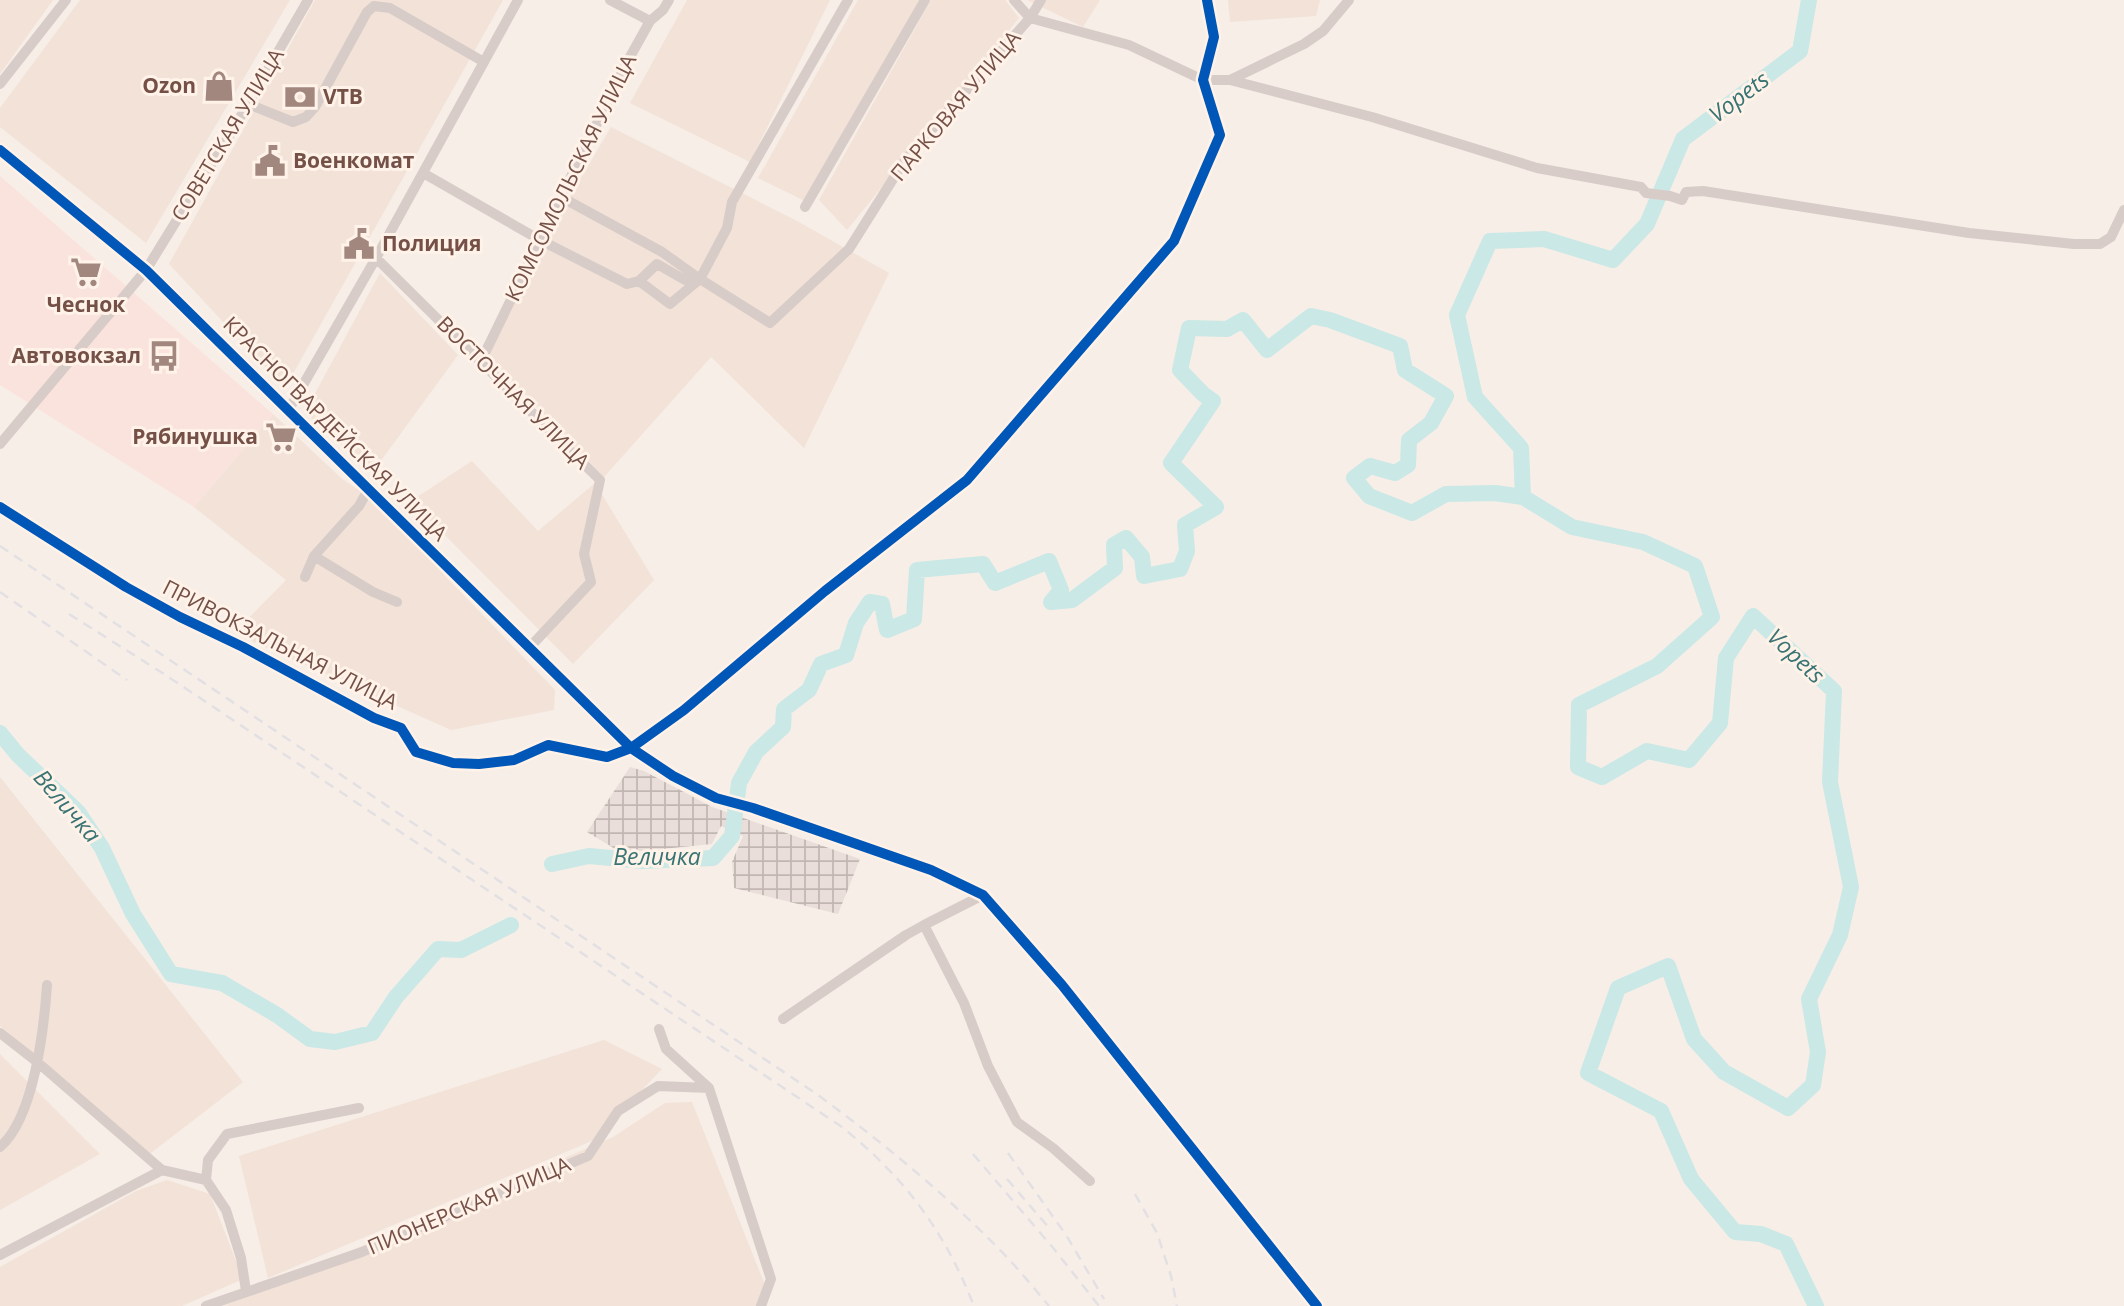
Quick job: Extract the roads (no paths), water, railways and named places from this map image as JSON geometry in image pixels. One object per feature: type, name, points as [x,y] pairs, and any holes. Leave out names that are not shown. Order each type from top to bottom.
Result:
[{"type":"street","points":[[0,84],[66,0]]},
{"type":"street","name":"СОВЕТСКАЯ УЛИЦА","points":[[146,270],[308,0]]},
{"type":"street","points":[[288,411],[518,0]]},
{"type":"street","points":[[610,0],[650,21]]},
{"type":"street","name":"КОМСОМОЛЬСКАЯ УЛИЦА","points":[[481,361],[626,64],[650,21],[663,10],[669,0]]},
{"type":"street","points":[[639,281],[670,304],[701,279],[727,228],[732,202],[848,0]]},
{"type":"street","points":[[805,207],[925,0]]},
{"type":"street","points":[[1014,0],[1030,18],[1041,0]]},
{"type":"street","points":[[631,748],[684,710],[825,591],[967,480],[1174,241],[1220,135],[1203,80],[1214,37],[1207,0]]},
{"type":"street","name":"ПАРКОВАЯ УЛИЦА","points":[[701,279],[770,323],[849,248],[905,160],[1030,18],[1129,45],[1203,80],[1230,80],[1304,44],[1323,31],[1349,0]]},
{"type":"street","points":[[248,104],[293,122],[306,117],[315,107],[367,12],[373,6],[390,8],[484,62]]},
{"type":"street","points":[[1230,80],[1372,117],[1537,168],[1641,187],[1646,193],[1682,200],[1686,192],[1703,191],[1969,233],[2074,244],[2100,244],[2111,237],[2124,210]]},
{"type":"street","name":"КРАСНОГВАРДЕЙСКАЯ УЛИЦА","points":[[0,150],[146,270],[631,748],[673,776],[716,798],[753,808],[931,870],[983,895]]},
{"type":"street","points":[[423,173],[540,240],[628,284],[639,281],[657,264],[685,280],[701,279]]},
{"type":"street","points":[[561,197],[662,251],[701,279]]},
{"type":"street","name":"ВОСТОЧНАЯ УЛИЦА","points":[[376,258],[600,480],[584,554],[591,582],[529,648]]},
{"type":"street","points":[[0,444],[146,270]]},
{"type":"street","points":[[305,578],[314,556],[359,506],[368,490]]},
{"type":"street","name":"ПРИВОКЗАЛЬНАЯ УЛИЦА","points":[[0,507],[126,587],[180,617],[243,647],[374,718],[401,728],[416,752],[453,763],[480,764],[514,760],[548,745],[607,757],[631,748]]},
{"type":"street","points":[[314,556],[373,592],[397,602]]},
{"type":"street","points":[[783,1019],[906,935],[983,895],[1062,985],[1317,1306]]},
{"type":"street","points":[[924,925],[964,1003],[988,1066],[1017,1122],[1053,1148],[1090,1181]]},
{"type":"street","points":[[0,1147],[8,1140],[25,1110],[44,1027],[47,985]]},
{"type":"street","points":[[659,1029],[666,1049],[709,1088],[771,1279],[761,1306]]},
{"type":"street","points":[[0,1033],[162,1170],[206,1180]]},
{"type":"street","name":"ПИОНЕРСКАЯ УЛИЦА","points":[[206,1306],[362,1252],[588,1156],[618,1111],[658,1086],[709,1088]]},
{"type":"street","points":[[246,1291],[241,1258],[226,1210],[206,1180],[208,1160],[226,1134],[359,1108]]},
{"type":"street","points":[[0,1255],[162,1170]]},
{"type":"waterway","name":"Vopets","points":[[1809,0],[1800,51],[1683,139],[1647,224],[1613,260],[1544,239],[1490,241],[1457,315],[1475,397],[1521,448],[1523,497],[1572,527],[1643,542],[1695,566],[1712,617],[1657,666],[1579,705],[1578,767],[1602,777],[1647,751],[1689,760],[1720,723],[1726,658],[1753,616],[1834,691],[1830,782],[1851,887],[1840,935],[1809,999],[1818,1052],[1813,1085],[1788,1108],[1724,1072],[1694,1039],[1668,966],[1618,988],[1588,1073],[1661,1111],[1691,1179],[1735,1232],[1761,1234],[1786,1244],[1816,1306]]},
{"type":"waterway","name":"Величка","points":[[552,864],[589,856],[643,861],[713,858],[732,836],[739,783],[756,752],[783,727],[784,709],[809,690],[821,664],[846,655],[856,623],[870,602],[882,604],[887,630],[914,619],[917,570],[983,564],[995,583],[1049,561],[1061,590],[1051,602],[1072,600],[1115,568],[1114,545],[1126,538],[1142,557],[1144,576],[1180,569],[1187,551],[1185,525],[1216,507],[1171,463],[1213,401],[1180,370],[1189,328],[1227,329],[1243,320],[1267,350],[1311,316],[1330,320],[1400,346],[1405,370],[1446,396],[1431,423],[1409,440],[1408,465],[1395,473],[1370,466],[1354,478],[1369,496],[1412,513],[1446,494],[1495,493],[1523,497]]},
{"type":"waterway","name":"Величка","points":[[0,733],[18,755],[78,812],[102,848],[133,914],[171,974],[222,983],[277,1015],[310,1039],[335,1042],[372,1033],[396,997],[438,949],[461,950],[511,925]]},
{"type":"railway","points":[[0,546],[818,1095],[889,1149],[956,1208],[1006,1256],[1049,1306]]},
{"type":"railway","points":[[0,592],[127,680]]},
{"type":"railway","points":[[69,614],[164,674],[842,1127],[885,1166],[920,1207],[950,1253],[974,1306]]},
{"type":"railway","points":[[1008,1153],[1066,1235],[1104,1299]]},
{"type":"railway","points":[[973,1154],[1099,1306]]},
{"type":"railway","points":[[1007,1179],[1050,1229]]},
{"type":"railway","points":[[1135,1194],[1157,1233],[1171,1276],[1177,1306]]},
{"type":"place","name":"Ozon","points":[[219,86]]},
{"type":"place","name":"VTB","points":[[300,97]]},
{"type":"place","name":"Военкомат","points":[[270,161]]},
{"type":"place","name":"Полиция","points":[[359,244]]},
{"type":"place","name":"Чеснок","points":[[86,272]]},
{"type":"place","name":"Автовокзал","points":[[164,356]]},
{"type":"place","name":"Рябинушка","points":[[281,437]]}]
